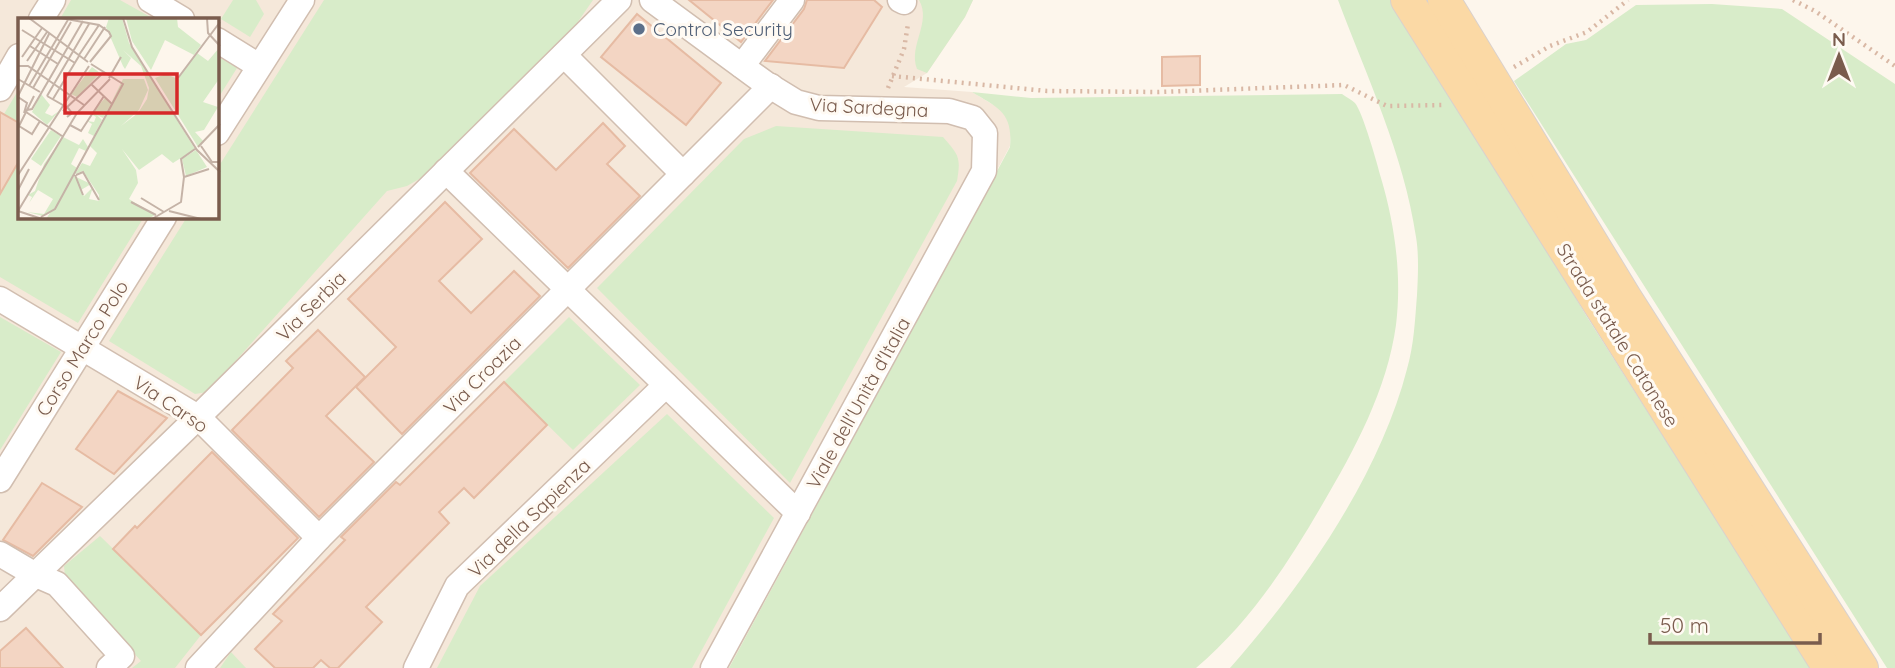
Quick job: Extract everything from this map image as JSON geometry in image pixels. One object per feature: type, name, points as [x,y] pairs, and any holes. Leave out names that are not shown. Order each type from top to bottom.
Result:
[{"type":"main road","name":"Strada statale Catanese","points":[[1408,0],[1829,668]]},
{"type":"main road","name":"Strada statale Catanese","points":[[1444,0],[1625,297],[1862,668]]},
{"type":"street","points":[[42,18],[53,0]]},
{"type":"street","points":[[150,0],[180,18]]},
{"type":"street","points":[[219,130],[302,0]]},
{"type":"street","name":"Via Serbia","points":[[0,609],[619,0]]},
{"type":"street","name":"Via Sardegna","points":[[652,0],[796,102],[819,108],[949,111],[973,118],[985,133]]},
{"type":"street","points":[[742,66],[792,0]]},
{"type":"street","points":[[219,41],[259,66]]},
{"type":"street","points":[[564,55],[683,174]]},
{"type":"street","points":[[0,89],[18,58]]},
{"type":"street","name":"Via Croazia","points":[[198,668],[319,538],[771,86]]},
{"type":"street","name":"Viale dell'Unità d'Italia","points":[[713,668],[984,171],[985,133]]},
{"type":"street","points":[[446,171],[798,513]]},
{"type":"street","name":"Corso Marco Polo","points":[[0,480],[163,219]]},
{"type":"street","name":"Via Carso","points":[[0,299],[198,417],[319,538]]},
{"type":"street","name":"Via della Sapienza","points":[[416,668],[457,586],[666,385]]},
{"type":"street","points":[[0,554],[57,584],[122,656],[109,668]]},
{"type":"path","points":[[1507,71],[1550,46],[1587,32],[1628,0]]},
{"type":"path","points":[[1793,0],[1815,11],[1895,66]]},
{"type":"path","points":[[882,110],[908,31],[908,15],[902,1]]},
{"type":"path","points":[[892,76],[1047,91],[1159,92],[1344,85],[1387,106],[1447,104]]},
{"type":"shaded area","points":[[0,0],[973,0],[965,17],[927,73],[904,87],[972,92],[1000,109],[1008,119],[1011,131],[1010,146],[729,668],[0,668]]},
{"type":"green space","points":[[71,0],[120,0],[152,18],[61,18]]},
{"type":"green space","points":[[233,0],[256,0],[264,14],[250,37],[221,19]]},
{"type":"green space","points":[[324,0],[593,0],[575,26],[421,178],[407,186],[387,191],[208,392],[195,394],[109,341],[186,219],[219,219],[219,166]]},
{"type":"green space","points":[[919,0],[973,0],[965,17],[927,73],[917,69],[915,60],[923,17]]},
{"type":"green space","points":[[1338,0],[1391,0],[1459,104],[1587,317],[1811,668],[1230,668],[1311,566],[1358,489],[1395,409],[1411,351],[1418,266],[1410,206],[1394,146]]},
{"type":"green space","points":[[1712,4],[1782,9],[1895,84],[1895,668],[1887,668],[1514,81],[1566,44],[1586,40],[1636,5]]},
{"type":"green space","points":[[219,57],[237,68],[219,97]]},
{"type":"green space","points":[[18,91],[18,122],[4,114]]},
{"type":"green space","points":[[972,92],[1031,98],[1342,94],[1354,102],[1366,127],[1386,196],[1398,269],[1398,307],[1392,349],[1368,418],[1334,484],[1281,571],[1234,632],[1196,668],[729,668],[1010,147],[1009,126],[1002,112]]},
{"type":"green space","points":[[776,126],[943,137],[956,153],[959,162],[957,181],[790,483],[597,288],[744,139]]},
{"type":"green space","points":[[18,163],[18,219],[143,219],[78,323],[0,277],[0,180],[6,183]]},
{"type":"green space","points":[[0,317],[61,352],[0,450]]},
{"type":"green space","points":[[569,317],[640,385],[573,450],[504,382]]},
{"type":"green space","points":[[667,414],[774,518],[692,668],[437,668],[480,586]]},
{"type":"green space","points":[[100,536],[201,635],[175,668],[132,668],[141,661],[65,576],[64,566]]},
{"type":"green space","points":[[231,652],[246,668],[220,668]]},
{"type":"building","points":[[689,0],[773,0],[741,42]]},
{"type":"building","points":[[807,0],[874,0],[882,7],[844,68],[765,61],[804,9]]},
{"type":"building","points":[[637,14],[721,83],[686,125],[601,57]]},
{"type":"building","points":[[1200,56],[1200,85],[1162,86],[1162,57]]},
{"type":"building","points":[[0,112],[18,122],[18,163],[0,194]]},
{"type":"building","points":[[603,123],[625,146],[607,164],[640,196],[568,268],[470,173],[514,129],[556,170]]},
{"type":"building","points":[[445,202],[482,239],[439,281],[471,313],[514,271],[540,296],[402,434],[356,387],[396,347],[348,299]]},
{"type":"building","points":[[318,330],[365,377],[326,416],[374,462],[319,517],[232,430],[293,368],[286,361]]},
{"type":"building","points":[[504,382],[547,425],[474,498],[464,488],[439,512],[449,523],[366,607],[382,622],[338,668],[330,668],[321,660],[313,668],[275,668],[255,649],[282,621],[273,614],[345,540],[341,537],[396,482],[400,485]]},
{"type":"building","points":[[118,391],[167,418],[114,474],[76,449]]},
{"type":"building","points":[[212,452],[298,538],[201,635],[113,549]]},
{"type":"building","points":[[42,483],[82,507],[33,556],[3,540]]},
{"type":"building","points":[[26,628],[63,668],[0,668],[0,651]]},
{"type":"place","name":"Control Security","points":[[639,29]]}]
